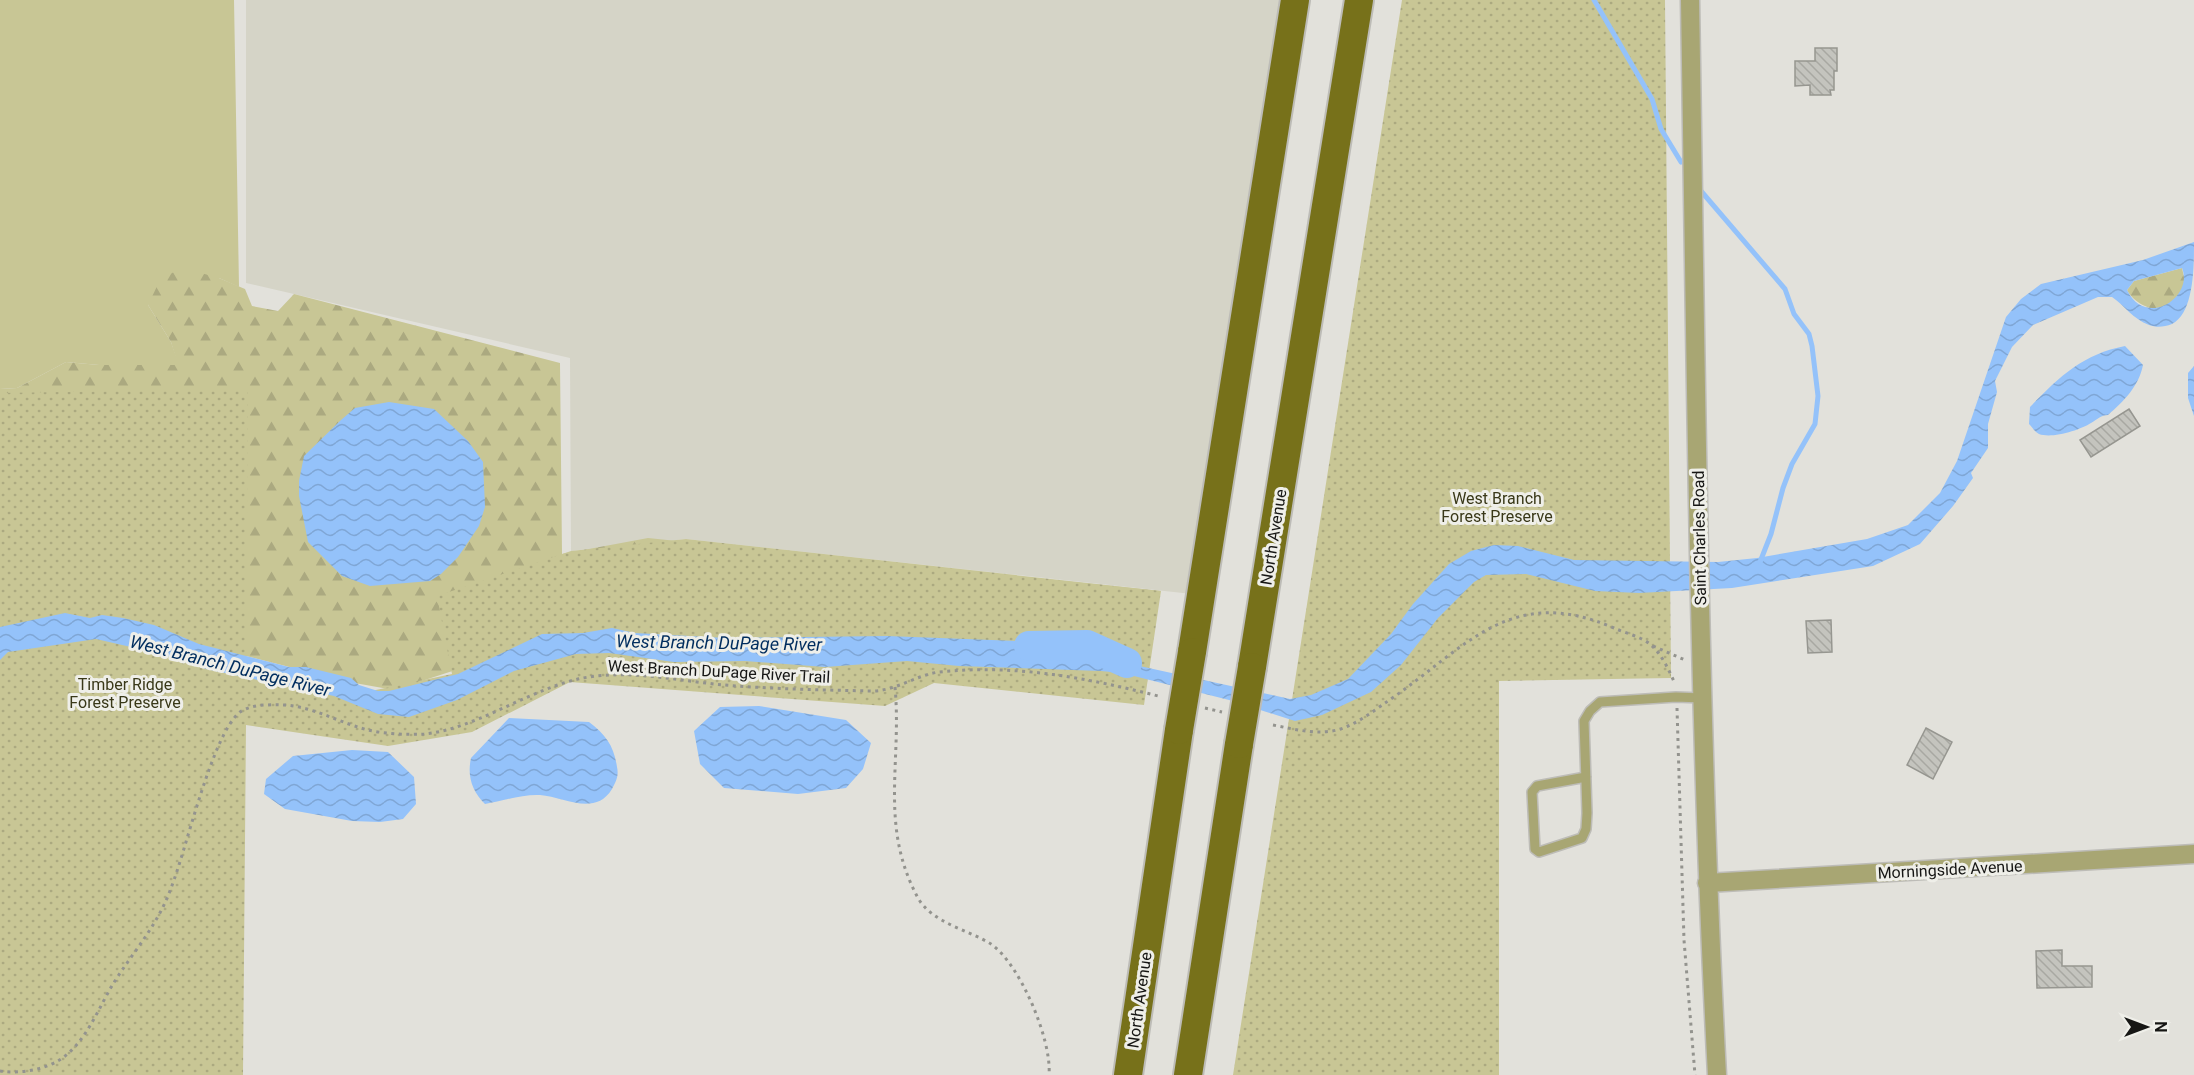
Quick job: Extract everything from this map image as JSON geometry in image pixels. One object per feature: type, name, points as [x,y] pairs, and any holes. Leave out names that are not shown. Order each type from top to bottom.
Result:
[{"type":"main road","name":"North Avenue","points":[[1128,1075],[1179,730],[1295,0]]},
{"type":"main road","name":"North Avenue","points":[[1188,1075],[1359,0]]},
{"type":"street","name":"Saint Charles Road","points":[[1690,0],[1701,668],[1707,883],[1717,1075]]},
{"type":"street","name":"Morningside Avenue","points":[[1707,883],[2194,854]]},
{"type":"lane","points":[[1586,777],[1537,786],[1532,792],[1535,849],[1539,852],[1582,838],[1586,829],[1587,813],[1586,777],[1584,721],[1595,705],[1600,702],[1676,697],[1702,698]]},
{"type":"path","points":[[1651,645],[1701,668]]},
{"type":"path","name":"West Branch DuPage River Trail","points":[[0,1071],[21,1072],[43,1068],[70,1051],[88,1028],[128,961],[147,938],[172,888],[208,773],[229,723],[242,710],[256,706],[298,705],[314,708],[370,730],[428,734],[457,727],[548,688],[584,678],[611,675],[728,686],[878,691],[937,672],[1038,672],[1083,677],[1162,697]]},
{"type":"path","points":[[895,687],[898,720],[893,814],[900,852],[912,883],[920,901],[933,912],[990,943],[1002,953],[1033,1006],[1044,1043],[1049,1075]]},
{"type":"path","points":[[1205,708],[1223,712]]},
{"type":"shaded area","points":[[246,0],[1288,0],[1192,594],[686,539],[571,551],[570,358],[246,283]]},
{"type":"green space","points":[[0,0],[234,0],[239,287],[219,278],[148,305],[171,342],[179,365],[99,365],[66,362],[17,388],[0,389]]},
{"type":"green space","name":"West Branch Forest Preserve","points":[[1402,0],[1665,0],[1671,678],[1499,681],[1499,1075],[1233,1075]]},
{"type":"green space","points":[[183,268],[219,278],[245,289],[252,306],[278,311],[294,294],[560,363],[562,554],[648,538],[1161,591],[471,665],[394,690],[349,682],[199,644],[0,632],[0,389],[17,388],[66,362],[99,365],[178,365],[171,342],[148,305],[161,278]]},
{"type":"green space","points":[[2182,268],[2186,286],[2176,301],[2166,308],[2147,307],[2135,300],[2127,290],[2134,281]]},
{"type":"green space","name":"Timber Ridge Forest Preserve","points":[[248,389],[246,662],[371,691],[452,674],[437,596],[571,551],[686,539],[1161,591],[1144,705],[934,683],[885,706],[570,682],[472,732],[388,746],[246,725],[243,1075],[0,1075],[0,393]]},
{"type":"water","points":[[2194,242],[2194,264],[2189,300],[2179,318],[2166,326],[2152,326],[2138,319],[2112,297],[2098,297],[2033,325],[2012,347],[1995,381],[1997,392],[1988,424],[1988,448],[1971,473],[1973,478],[1953,506],[1920,544],[1873,566],[1732,588],[1639,593],[1595,591],[1526,574],[1486,575],[1474,582],[1438,618],[1401,665],[1371,692],[1322,715],[1295,721],[1229,700],[1122,673],[959,666],[907,661],[825,667],[745,661],[674,662],[609,653],[576,654],[514,671],[457,700],[409,717],[378,714],[334,696],[206,669],[157,653],[96,639],[8,652],[0,660],[0,627],[65,613],[90,618],[102,615],[154,625],[199,644],[289,667],[306,667],[351,678],[359,685],[378,691],[389,691],[458,674],[542,634],[583,633],[612,628],[635,633],[726,638],[887,636],[1042,642],[1075,647],[1105,645],[1117,650],[1135,665],[1290,699],[1311,695],[1348,679],[1391,634],[1413,604],[1449,564],[1471,551],[1494,545],[1518,546],[1574,560],[1718,562],[1757,558],[1867,539],[1908,525],[1940,493],[1957,461],[2006,317],[2021,299],[2041,284],[2143,260]],"holes":[[[2182,268],[2184,279],[2175,298],[2156,308],[2145,307],[2135,301],[2127,290],[2134,281]]]},
{"type":"water","points":[[2125,346],[2143,365],[2138,380],[2114,410],[2086,426],[2066,433],[2045,435],[2035,431],[2029,424],[2030,407],[2051,386],[2084,361]]},
{"type":"water","points":[[2194,366],[2194,416],[2188,398],[2188,373]]},
{"type":"water","points":[[389,402],[434,409],[468,441],[483,462],[485,507],[479,526],[458,557],[441,574],[430,581],[370,586],[342,576],[308,542],[299,496],[299,481],[304,456],[341,420],[355,408]]},
{"type":"water","points":[[759,706],[846,720],[871,743],[863,769],[846,788],[798,794],[724,788],[700,764],[694,731],[720,707]]},
{"type":"water","points":[[509,718],[589,722],[605,736],[614,753],[618,773],[612,789],[597,802],[588,804],[533,795],[485,804],[472,783],[471,758]]},
{"type":"water","points":[[352,750],[388,752],[414,777],[416,804],[403,819],[380,822],[352,821],[285,809],[264,794],[266,779],[293,756]]},
{"type":"building","points":[[1815,48],[1837,48],[1837,71],[1834,71],[1834,90],[1830,90],[1831,95],[1810,95],[1810,85],[1795,86],[1795,61],[1815,61]]},
{"type":"building","points":[[2129,409],[2140,426],[2091,457],[2080,440]]},
{"type":"building","points":[[1831,620],[1832,652],[1808,653],[1806,621]]},
{"type":"building","points":[[1926,728],[1952,742],[1933,779],[1907,765]]},
{"type":"building","points":[[2062,950],[2062,966],[2092,966],[2092,987],[2037,988],[2036,951]]},
{"type":"waterway","points":[[1594,0],[1652,99],[1661,129],[1681,162]]},
{"type":"waterway","points":[[1701,191],[1785,289],[1794,314],[1809,334],[1812,346],[1818,396],[1815,424],[1792,464],[1760,562]]},
{"type":"waterway","name":"West Branch DuPage River","points":[[1029,646],[1087,645],[1127,663]]}]
